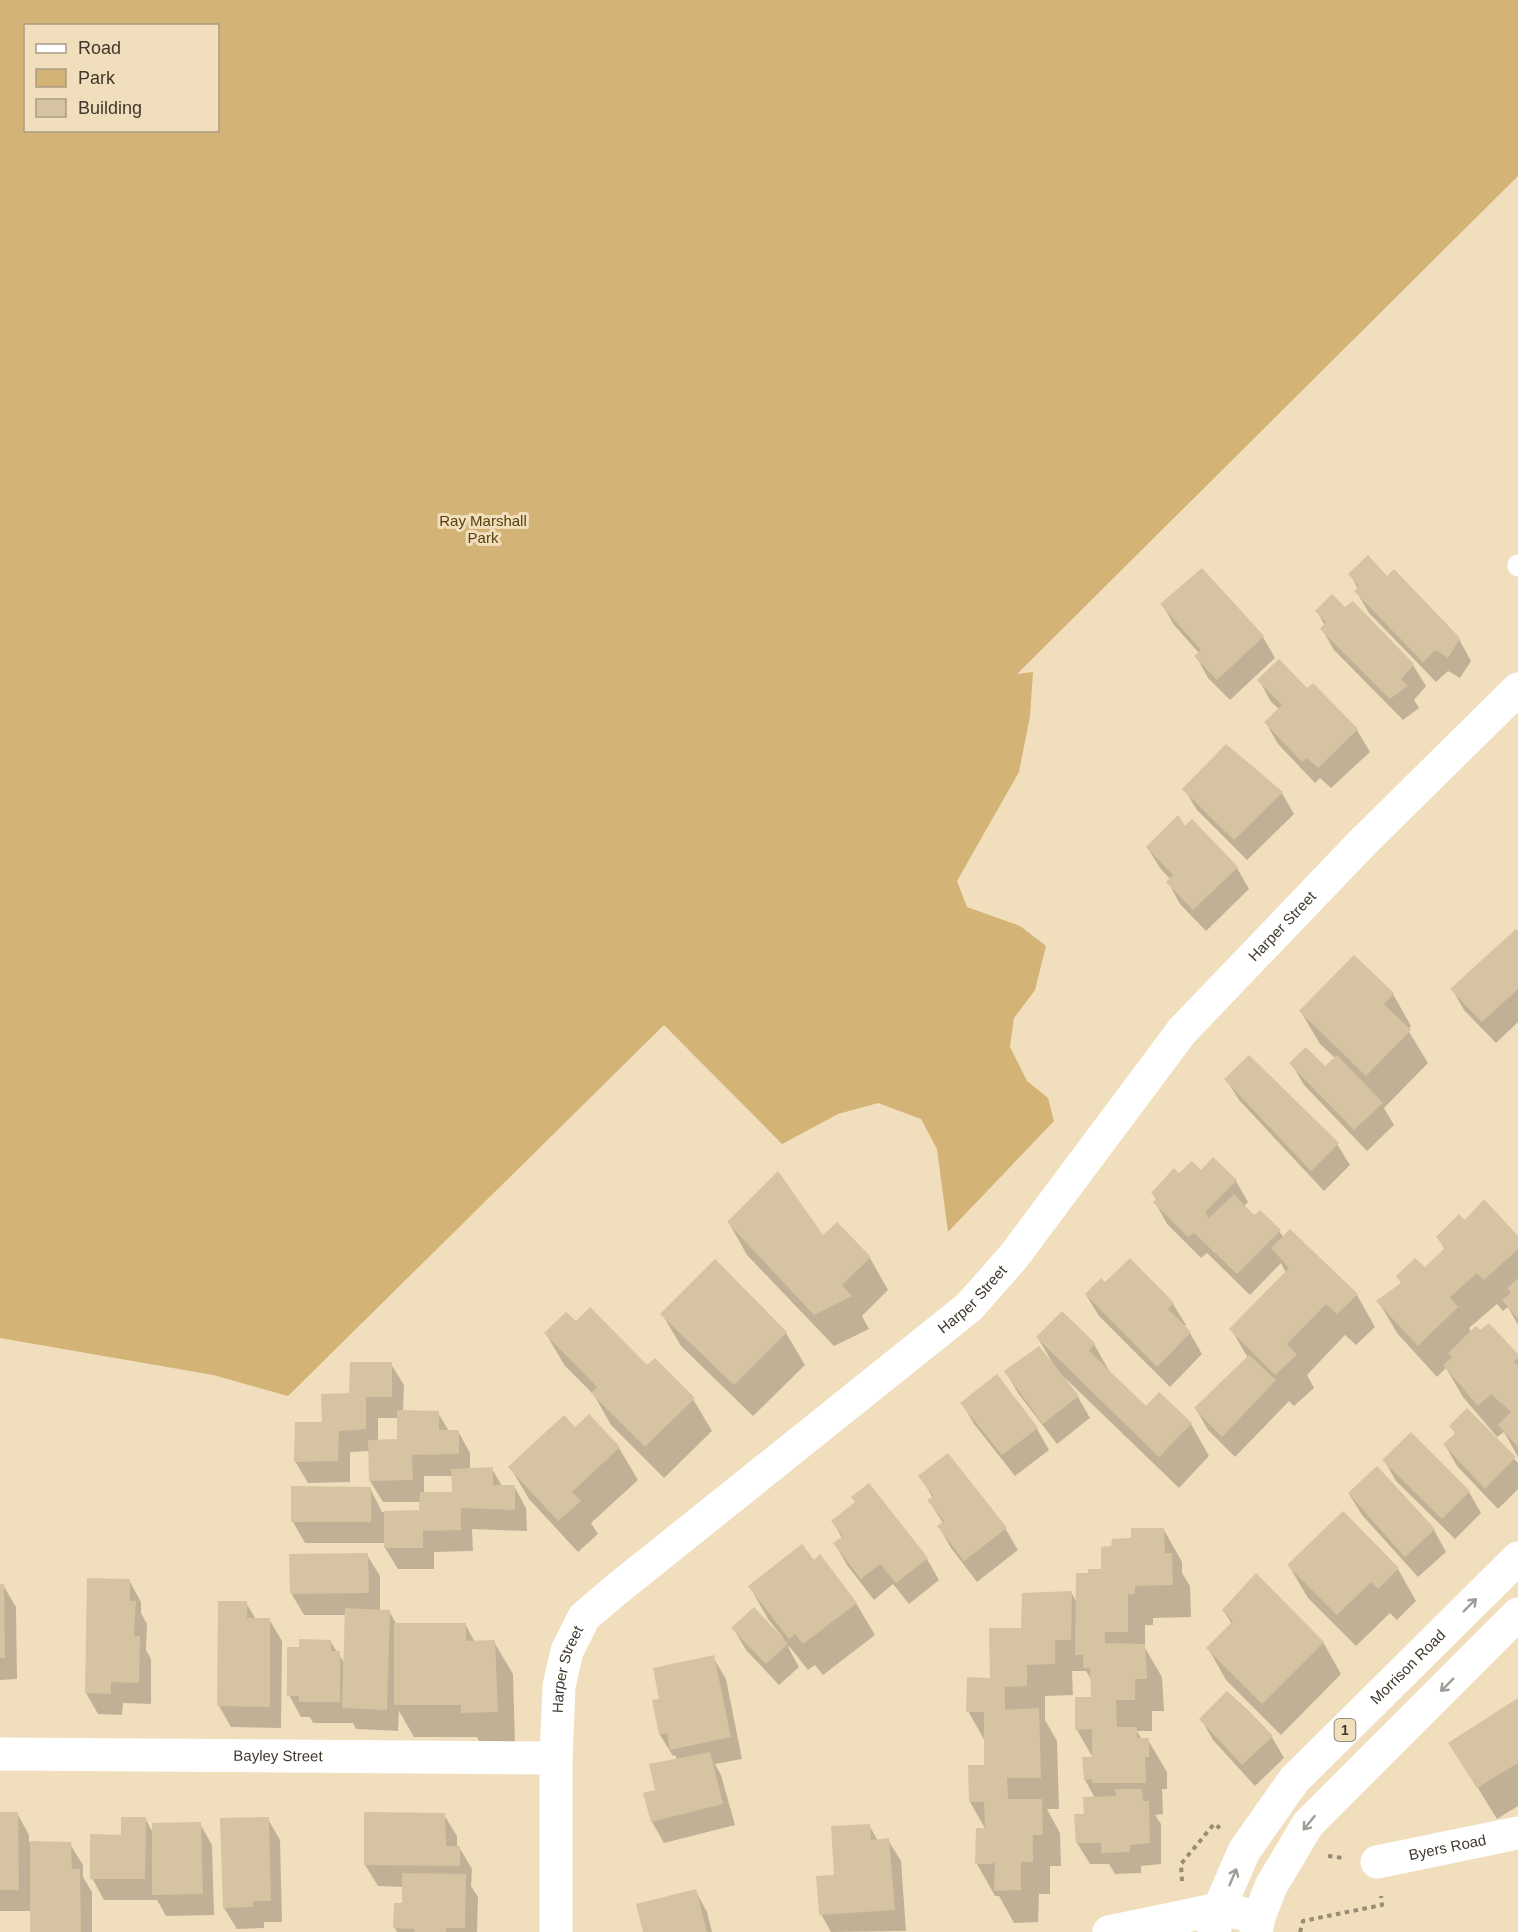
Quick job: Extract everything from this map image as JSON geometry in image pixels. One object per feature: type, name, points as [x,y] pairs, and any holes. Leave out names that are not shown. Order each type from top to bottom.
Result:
[{"type":"street","name":"Harper Street","points":[[556,1932],[556,1758],[559,1686],[567,1651],[584,1617],[969,1307],[1014,1256],[1182,1031],[1362,843],[1518,689]]},
{"type":"street","name":"Morrison Road","points":[[1217,1920],[1244,1851],[1294,1780],[1518,1558]]},
{"type":"street","points":[[1109,1932],[1183,1917],[1257,1924],[1271,1886],[1308,1824],[1518,1614]]},
{"type":"street","name":"Bayley Street","points":[[0,1754],[556,1758]]},
{"type":"street","name":"Byers Road","points":[[1377,1862],[1518,1833]]},
{"type":"path","points":[[1183,1917],[1181,1864],[1214,1824]]},
{"type":"path","points":[[1300,1932],[1303,1921],[1382,1905],[1377,1862]]},
{"type":"green space","name":"Ray Marshall Park","points":[[0,0],[1518,0],[1518,176],[1017,674],[1033,672],[1030,716],[1019,772],[957,881],[967,907],[1020,926],[1046,946],[1035,990],[1014,1018],[1010,1047],[1027,1081],[1048,1098],[1054,1121],[948,1232],[937,1149],[921,1119],[878,1103],[838,1114],[782,1144],[664,1025],[288,1396],[213,1375],[0,1338]]},
{"type":"building","points":[[1368,555],[1387,576],[1394,569],[1460,638],[1448,658],[1435,650],[1423,662],[1354,591],[1359,586],[1348,574]]},
{"type":"building","points":[[1202,568],[1264,636],[1217,680],[1194,656],[1201,650],[1160,604]]},
{"type":"building","points":[[1332,594],[1345,607],[1353,601],[1414,664],[1401,679],[1408,686],[1390,699],[1320,629],[1326,622],[1315,611]]},
{"type":"building","points":[[1279,659],[1307,688],[1313,683],[1358,729],[1318,768],[1307,758],[1302,762],[1264,722],[1282,705],[1257,680]]},
{"type":"building","points":[[1226,744],[1283,792],[1234,840],[1182,789]]},
{"type":"building","points":[[1178,815],[1185,826],[1192,819],[1238,867],[1193,910],[1166,882],[1173,875],[1146,847]]},
{"type":"building","points":[[1516,929],[1518,931],[1518,989],[1482,1022],[1450,989]]},
{"type":"building","points":[[1354,955],[1394,993],[1384,1004],[1411,1030],[1366,1076],[1299,1011]]},
{"type":"building","points":[[1306,1047],[1325,1066],[1337,1055],[1383,1103],[1354,1130],[1289,1063]]},
{"type":"building","points":[[1249,1055],[1339,1143],[1311,1171],[1224,1079]]},
{"type":"building","points":[[1213,1157],[1237,1180],[1205,1212],[1209,1218],[1234,1194],[1254,1215],[1260,1210],[1281,1230],[1237,1274],[1194,1233],[1188,1237],[1153,1202],[1157,1198],[1151,1193],[1174,1168],[1179,1173],[1192,1161],[1201,1170]]},
{"type":"building","points":[[778,1171],[823,1235],[837,1222],[871,1257],[842,1285],[852,1296],[814,1315],[727,1222]]},
{"type":"building","points":[[1484,1199],[1518,1236],[1518,1249],[1484,1280],[1477,1273],[1450,1297],[1458,1307],[1418,1346],[1376,1301],[1401,1283],[1396,1276],[1415,1258],[1425,1267],[1445,1248],[1436,1237],[1459,1214],[1465,1220]]},
{"type":"building","points":[[1290,1229],[1358,1294],[1337,1314],[1326,1304],[1287,1344],[1297,1355],[1275,1375],[1229,1329],[1289,1268],[1271,1248]]},
{"type":"building","points":[[1130,1258],[1174,1303],[1168,1309],[1191,1332],[1157,1367],[1085,1294],[1101,1278],[1105,1282]]},
{"type":"building","points":[[715,1259],[787,1332],[734,1385],[660,1314]]},
{"type":"building","points":[[1518,1278],[1518,1319],[1502,1300],[1511,1293],[1507,1288]]},
{"type":"building","points":[[590,1307],[647,1365],[655,1358],[695,1398],[645,1447],[591,1393],[597,1387],[544,1333],[566,1312],[576,1321]]},
{"type":"building","points":[[1062,1311],[1095,1343],[1089,1351],[1146,1406],[1159,1392],[1192,1423],[1159,1457],[1036,1337]]},
{"type":"building","points":[[1489,1323],[1518,1354],[1514,1362],[1518,1366],[1518,1447],[1498,1425],[1511,1412],[1491,1394],[1478,1406],[1443,1365],[1452,1357],[1448,1353],[1476,1326],[1480,1330]]},
{"type":"building","points":[[1039,1346],[1079,1396],[1043,1424],[1004,1371]]},
{"type":"building","points":[[1249,1355],[1276,1380],[1222,1437],[1194,1408]]},
{"type":"building","points":[[350,1362],[392,1362],[392,1397],[366,1397],[366,1429],[339,1431],[338,1461],[294,1462],[295,1422],[322,1422],[321,1394],[349,1393]]},
{"type":"building","points":[[997,1374],[1038,1428],[1002,1455],[960,1403]]},
{"type":"building","points":[[1467,1408],[1516,1457],[1485,1489],[1443,1444],[1456,1433],[1449,1426]]},
{"type":"building","points":[[397,1410],[439,1411],[439,1430],[459,1430],[459,1454],[412,1455],[413,1480],[369,1481],[368,1440],[397,1439]]},
{"type":"building","points":[[589,1414],[620,1447],[572,1492],[581,1501],[558,1521],[508,1467],[564,1415],[575,1427]]},
{"type":"building","points":[[1411,1432],[1470,1491],[1442,1519],[1382,1460]]},
{"type":"building","points":[[948,1453],[1007,1528],[964,1561],[937,1526],[944,1521],[927,1500],[934,1496],[918,1476]]},
{"type":"building","points":[[1377,1466],[1435,1529],[1405,1557],[1348,1493]]},
{"type":"building","points":[[493,1467],[493,1485],[515,1485],[515,1510],[461,1508],[461,1530],[423,1531],[423,1548],[384,1548],[384,1511],[419,1510],[420,1492],[452,1492],[451,1469]]},
{"type":"building","points":[[869,1483],[928,1558],[896,1583],[880,1564],[861,1579],[833,1543],[843,1536],[831,1521],[855,1502],[851,1497]]},
{"type":"building","points":[[291,1486],[371,1487],[371,1522],[291,1522]]},
{"type":"building","points":[[1343,1511],[1399,1568],[1378,1589],[1371,1582],[1337,1615],[1287,1565]]},
{"type":"building","points":[[1131,1528],[1164,1528],[1165,1553],[1172,1553],[1173,1585],[1135,1586],[1135,1594],[1128,1594],[1128,1632],[1105,1632],[1105,1643],[1145,1644],[1147,1679],[1135,1679],[1135,1700],[1116,1700],[1117,1727],[1137,1727],[1137,1738],[1149,1738],[1149,1757],[1145,1757],[1146,1783],[1092,1783],[1092,1779],[1084,1780],[1082,1757],[1092,1757],[1092,1729],[1075,1730],[1075,1697],[1091,1697],[1090,1668],[1083,1668],[1083,1655],[1075,1655],[1076,1573],[1088,1573],[1088,1569],[1101,1569],[1101,1547],[1111,1546],[1112,1539],[1131,1538]]},
{"type":"building","points":[[802,1544],[814,1560],[820,1554],[857,1603],[803,1644],[795,1634],[789,1639],[748,1586]]},
{"type":"building","points":[[368,1553],[369,1593],[290,1594],[289,1554]]},
{"type":"building","points":[[1256,1573],[1324,1642],[1262,1704],[1206,1648],[1233,1621],[1222,1610]]},
{"type":"building","points":[[87,1578],[130,1579],[130,1601],[136,1601],[134,1636],[140,1636],[139,1683],[111,1682],[111,1694],[85,1693]]},
{"type":"building","points":[[0,1584],[4,1584],[5,1658],[0,1658]]},
{"type":"building","points":[[1072,1591],[1071,1640],[1055,1640],[1055,1664],[1027,1665],[1027,1686],[1005,1687],[1005,1710],[1039,1708],[1041,1778],[1007,1778],[1008,1799],[1042,1799],[1043,1835],[1033,1835],[1033,1862],[1021,1862],[1021,1890],[994,1891],[995,1862],[975,1864],[976,1828],[985,1828],[984,1802],[969,1802],[968,1765],[984,1765],[984,1712],[966,1712],[967,1677],[990,1678],[989,1628],[1021,1628],[1022,1593]]},
{"type":"building","points":[[218,1601],[247,1601],[247,1618],[270,1618],[270,1707],[217,1706]]},
{"type":"building","points":[[754,1607],[788,1644],[766,1664],[731,1628]]},
{"type":"building","points":[[345,1608],[390,1610],[387,1710],[342,1708]]},
{"type":"building","points":[[394,1623],[466,1623],[466,1641],[495,1640],[498,1712],[461,1713],[461,1705],[394,1705]]},
{"type":"building","points":[[299,1639],[331,1640],[331,1651],[340,1651],[340,1702],[299,1702],[299,1696],[287,1696],[287,1647],[299,1647]]},
{"type":"building","points":[[714,1655],[731,1737],[670,1750],[667,1733],[659,1735],[652,1700],[659,1699],[653,1668]]},
{"type":"building","points":[[1227,1691],[1273,1736],[1242,1765],[1199,1719]]},
{"type":"building","points":[[1518,1698],[1518,1763],[1477,1788],[1448,1743]]},
{"type":"building","points":[[710,1752],[723,1804],[651,1822],[643,1793],[655,1790],[649,1764]]},
{"type":"building","points":[[1115,1789],[1142,1789],[1143,1801],[1149,1801],[1150,1843],[1130,1845],[1130,1852],[1101,1853],[1101,1843],[1076,1843],[1074,1814],[1084,1814],[1083,1797],[1116,1796]]},
{"type":"building","points":[[0,1812],[18,1812],[19,1890],[0,1890]]},
{"type":"building","points":[[364,1812],[445,1813],[446,1846],[460,1846],[460,1866],[364,1865]]},
{"type":"building","points":[[121,1817],[146,1817],[145,1879],[90,1879],[90,1834],[121,1835]]},
{"type":"building","points":[[269,1817],[271,1901],[253,1901],[253,1907],[223,1908],[220,1818]]},
{"type":"building","points":[[201,1822],[203,1894],[152,1895],[152,1823]]},
{"type":"building","points":[[870,1824],[871,1840],[889,1838],[895,1910],[819,1915],[816,1876],[834,1875],[831,1826]]},
{"type":"building","points":[[30,1841],[71,1842],[72,1869],[80,1869],[81,1932],[30,1932]]},
{"type":"building","points":[[402,1873],[466,1874],[465,1928],[446,1928],[446,1932],[414,1932],[414,1929],[393,1928],[394,1903],[402,1903]]},
{"type":"building","points":[[696,1889],[707,1932],[643,1932],[636,1904]]}]
